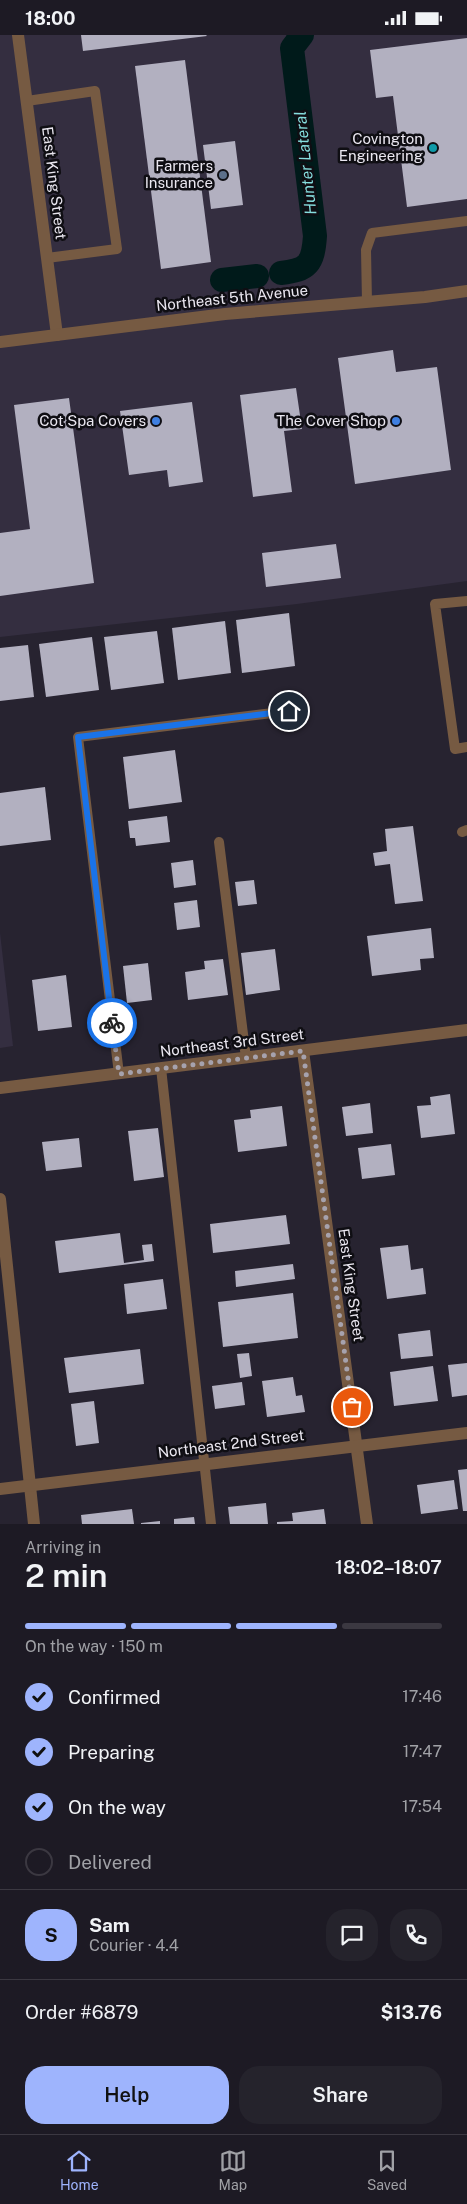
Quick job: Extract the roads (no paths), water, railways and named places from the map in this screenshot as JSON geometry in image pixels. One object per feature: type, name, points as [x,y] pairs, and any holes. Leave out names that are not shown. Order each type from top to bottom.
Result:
[{"type":"street","name":"East King Street","points":[[18,35],[57,335]]},
{"type":"street","name":"Northeast 5th Avenue","points":[[0,342],[225,313],[467,291]]},
{"type":"street","name":"Northeast 3rd Street","points":[[0,1088],[467,1030]]},
{"type":"street","name":"East King Street","points":[[303,1051],[367,1524]]},
{"type":"street","points":[[0,1199],[34,1524]]},
{"type":"street","name":"Northeast 2nd Street","points":[[0,1489],[467,1433]]},
{"type":"lane","points":[[27,101],[95,91],[117,249],[47,257]]},
{"type":"lane","points":[[367,301],[366,249],[372,233],[467,221]]},
{"type":"lane","points":[[467,601],[435,604],[455,749],[467,747]]},
{"type":"lane","points":[[119,1074],[78,737],[289,711]]},
{"type":"lane","points":[[219,841],[246,1058]]},
{"type":"lane","points":[[161,1068],[211,1524]]},
{"type":"waterway","name":"Hunter Lateral","points":[[281,273],[297,270],[307,264],[313,253],[315,236],[292,48],[302,35]]},
{"type":"waterway","name":"Hunter Lateral","points":[[222,280],[257,276]]},
{"type":"place","name":"Covington Engineering","points":[[433,148]]},
{"type":"place","name":"Farmers Insurance","points":[[223,175]]},
{"type":"place","name":"Cot Spa Covers","points":[[156,421]]},
{"type":"place","name":"The Cover Shop","points":[[396,421]]}]
